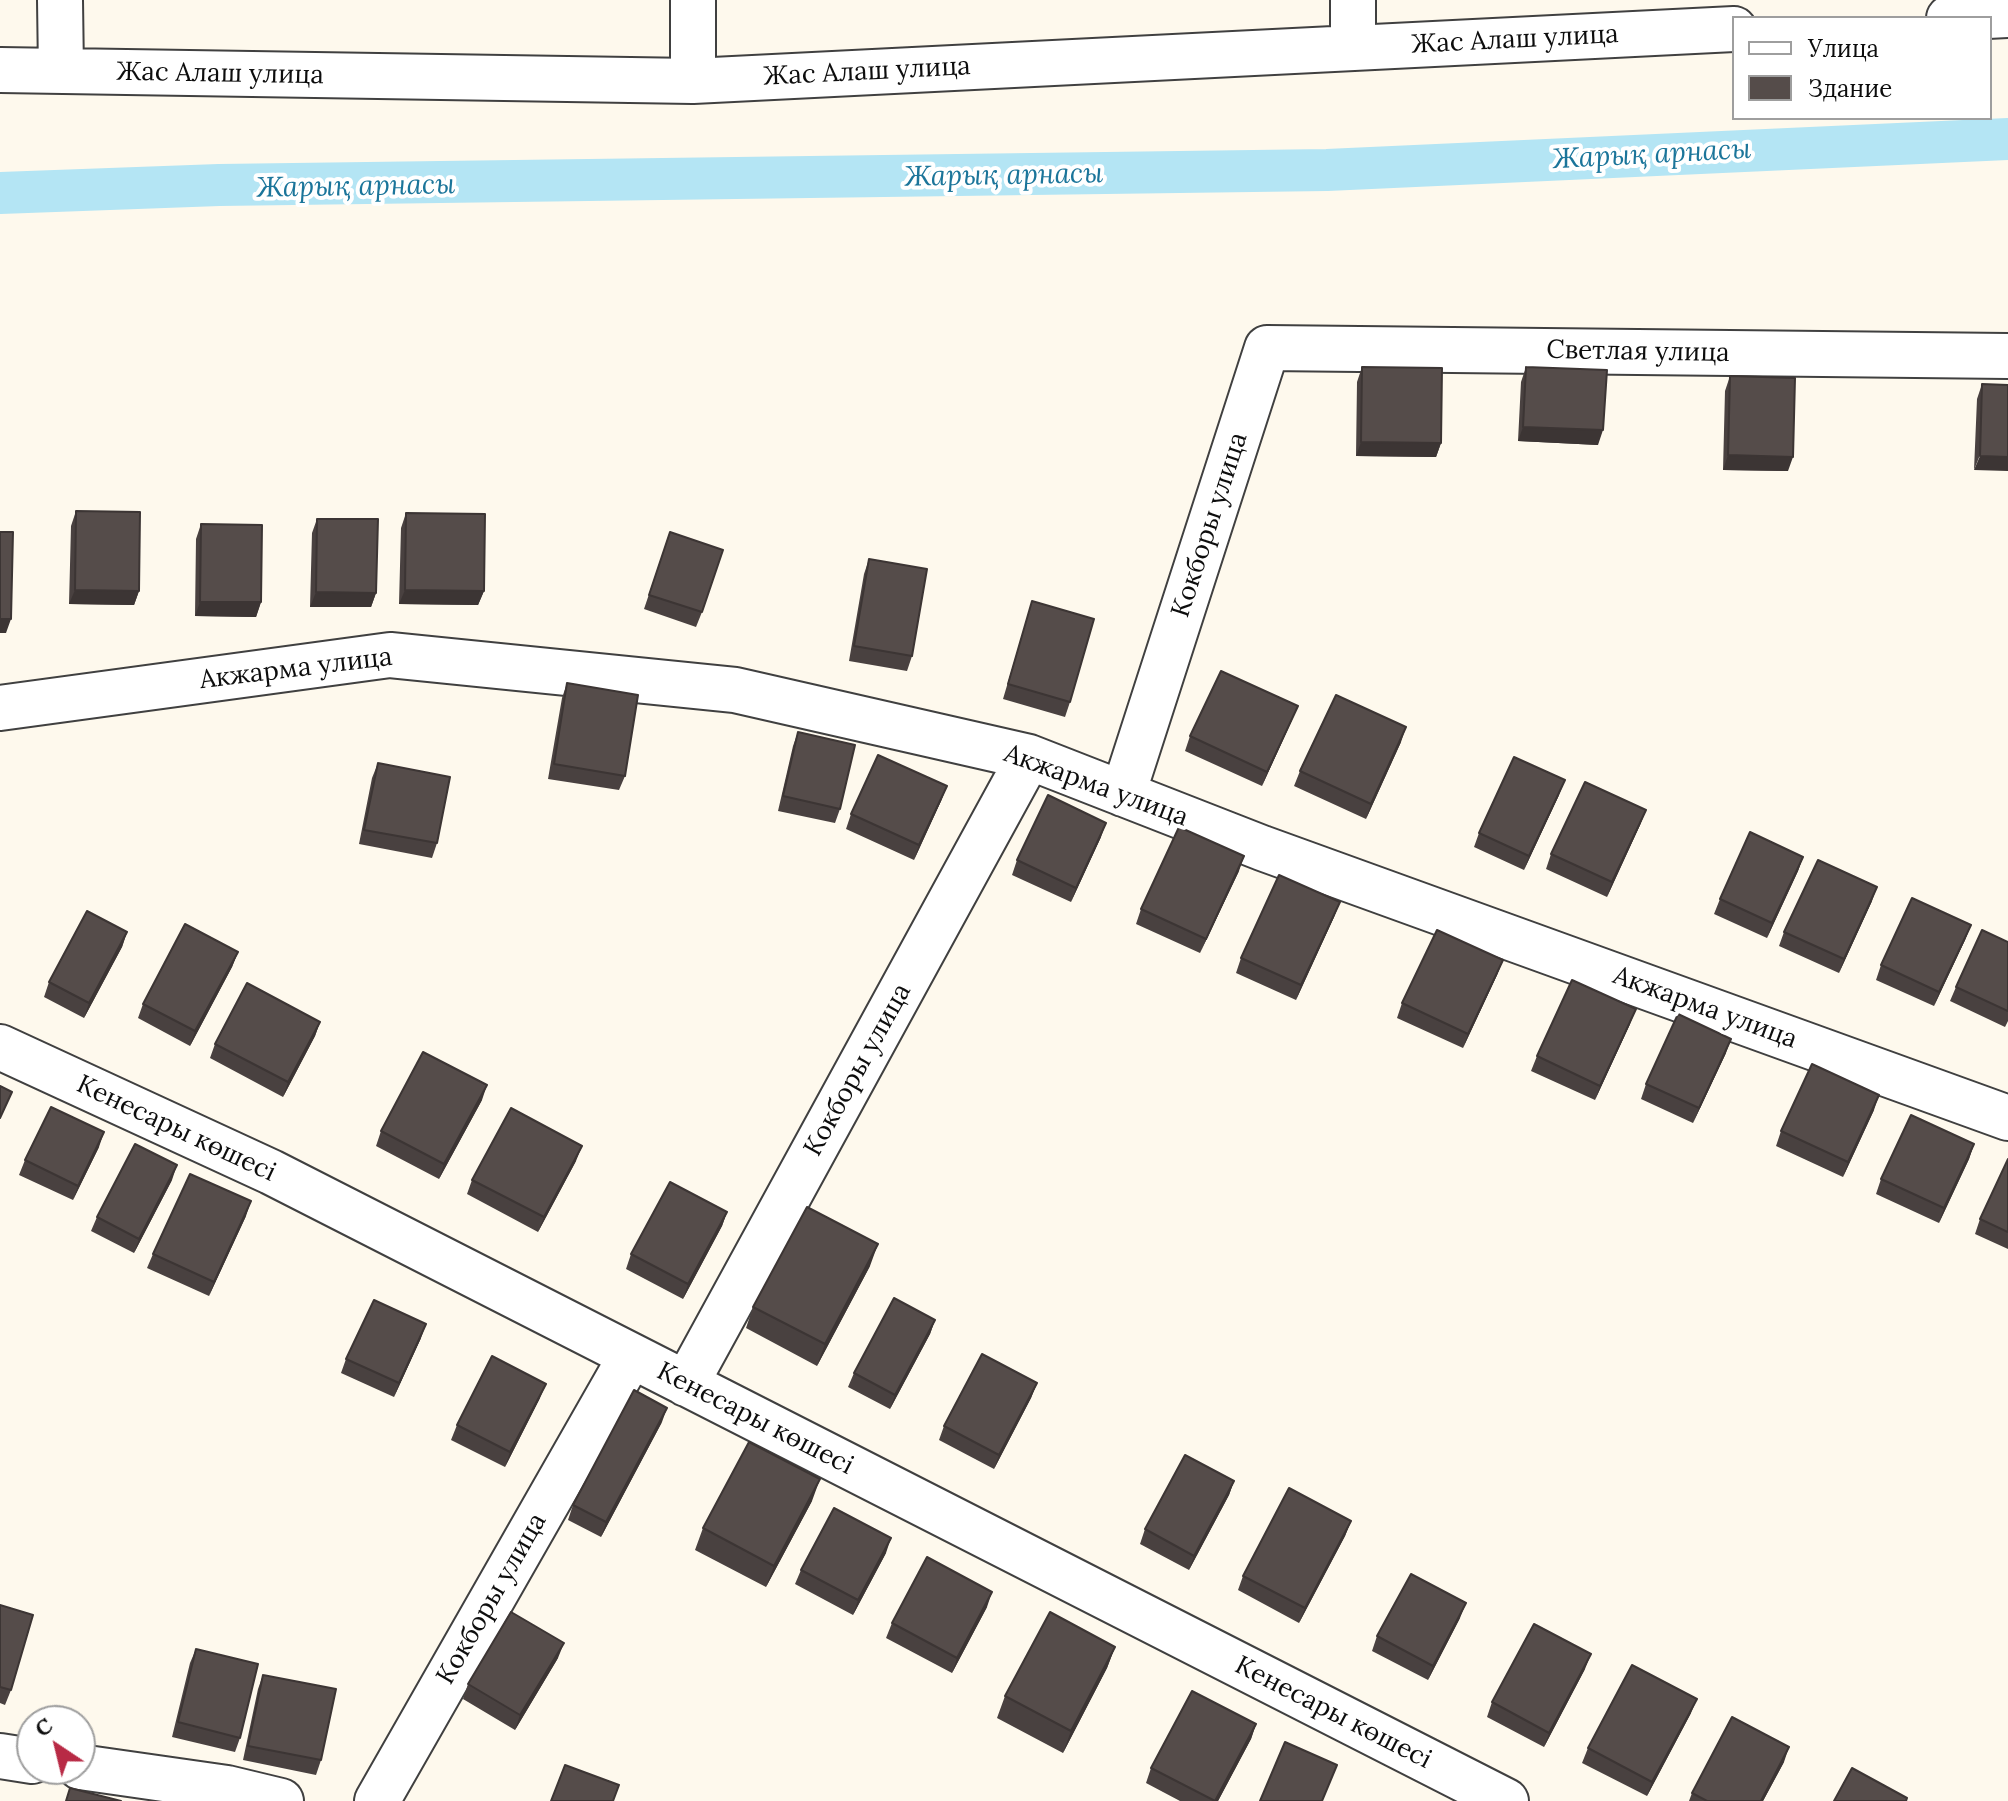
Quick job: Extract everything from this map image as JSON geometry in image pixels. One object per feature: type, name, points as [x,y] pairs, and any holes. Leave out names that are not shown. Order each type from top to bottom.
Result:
[{"type":"street","points":[[60,0],[61,71]]},
{"type":"street","points":[[693,0],[693,81]]},
{"type":"street","points":[[1353,0],[1353,48]]},
{"type":"street","name":"Жас Алаш улица","points":[[0,70],[693,81],[1732,29]]},
{"type":"street","name":"Светлая улица","points":[[1267,348],[2008,356]]},
{"type":"street","name":"Кокборы улица","points":[[1123,794],[1267,348]]},
{"type":"street","name":"Акжарма улица","points":[[0,708],[390,655],[735,690],[1029,757],[1262,848],[2008,1118]]},
{"type":"street","name":"Кокборы улица","points":[[686,1384],[1029,757]]},
{"type":"street","name":"Кенесары көшесі","points":[[0,1047],[271,1172],[1506,1801]]},
{"type":"street","name":"Кокборы улица","points":[[377,1801],[631,1356]]},
{"type":"street","points":[[96,1769],[227,1788],[281,1801]]},
{"type":"building","points":[[1362,367],[1442,368],[1441,443],[1361,442]]},
{"type":"building","points":[[1526,367],[1607,370],[1603,430],[1523,427]]},
{"type":"building","points":[[1730,376],[1795,378],[1793,457],[1728,455]]},
{"type":"building","points":[[1982,384],[2008,385],[2008,457],[1980,456]]},
{"type":"building","points":[[76,511],[140,512],[139,591],[75,590]]},
{"type":"building","points":[[406,513],[485,514],[484,591],[405,590]]},
{"type":"building","points":[[317,519],[378,519],[376,593],[316,592]]},
{"type":"building","points":[[201,524],[262,525],[261,602],[200,602]]},
{"type":"building","points":[[0,532],[13,532],[11,619],[0,619]]},
{"type":"building","points":[[670,532],[723,550],[702,612],[649,595]]},
{"type":"building","points":[[869,559],[927,569],[912,656],[854,646]]},
{"type":"building","points":[[1032,601],[1094,619],[1070,702],[1008,684]]},
{"type":"building","points":[[1221,671],[1298,706],[1267,772],[1190,736]]},
{"type":"building","points":[[567,683],[638,695],[625,776],[554,764]]},
{"type":"building","points":[[1336,695],[1406,727],[1371,804],[1300,771]]},
{"type":"building","points":[[798,732],[855,745],[840,809],[783,796]]},
{"type":"building","points":[[878,755],[947,786],[919,845],[851,814]]},
{"type":"building","points":[[1514,757],[1565,780],[1529,856],[1479,833]]},
{"type":"building","points":[[378,763],[450,777],[437,843],[364,830]]},
{"type":"building","points":[[1585,782],[1646,810],[1612,882],[1551,854]]},
{"type":"building","points":[[1048,795],[1106,823],[1076,888],[1017,860]]},
{"type":"building","points":[[1179,827],[1244,856],[1206,939],[1141,909]]},
{"type":"building","points":[[1750,832],[1803,857],[1772,923],[1720,899]]},
{"type":"building","points":[[1818,860],[1877,887],[1844,959],[1784,932]]},
{"type":"building","points":[[1279,875],[1340,902],[1301,985],[1241,958]]},
{"type":"building","points":[[1912,898],[1971,925],[1939,992],[1881,965]]},
{"type":"building","points":[[87,911],[127,932],[89,1003],[49,982]]},
{"type":"building","points":[[185,924],[238,952],[195,1031],[143,1004]]},
{"type":"building","points":[[1437,930],[1503,960],[1468,1034],[1402,1003]]},
{"type":"building","points":[[1982,930],[2008,942],[2008,1011],[1956,987]]},
{"type":"building","points":[[1572,980],[1636,1009],[1600,1086],[1537,1056]]},
{"type":"building","points":[[247,983],[320,1022],[288,1082],[215,1044]]},
{"type":"building","points":[[1678,1014],[1731,1039],[1699,1108],[1646,1084]]},
{"type":"building","points":[[423,1052],[487,1085],[444,1164],[381,1131]]},
{"type":"building","points":[[1812,1064],[1879,1095],[1848,1162],[1781,1131]]},
{"type":"building","points":[[0,1086],[12,1092],[0,1118]]},
{"type":"building","points":[[51,1107],[104,1132],[78,1186],[25,1160]]},
{"type":"building","points":[[511,1108],[582,1146],[544,1217],[472,1180]]},
{"type":"building","points":[[1911,1115],[1974,1144],[1944,1208],[1881,1179]]},
{"type":"building","points":[[135,1144],[177,1165],[139,1239],[97,1217]]},
{"type":"building","points":[[2008,1159],[2008,1232],[1980,1219]]},
{"type":"building","points":[[190,1174],[251,1201],[214,1282],[153,1254]]},
{"type":"building","points":[[670,1182],[727,1212],[688,1284],[631,1254]]},
{"type":"building","points":[[807,1207],[878,1244],[825,1344],[753,1307]]},
{"type":"building","points":[[894,1298],[935,1320],[895,1395],[854,1373]]},
{"type":"building","points":[[374,1300],[426,1324],[399,1383],[346,1359]]},
{"type":"building","points":[[982,1354],[1037,1383],[999,1455],[944,1426]]},
{"type":"building","points":[[492,1356],[546,1384],[510,1452],[457,1425]]},
{"type":"building","points":[[634,1390],[667,1408],[606,1522],[573,1505]]},
{"type":"building","points":[[749,1442],[820,1479],[774,1566],[703,1528]]},
{"type":"building","points":[[1185,1455],[1234,1481],[1194,1556],[1145,1529]]},
{"type":"building","points":[[1289,1488],[1351,1521],[1305,1608],[1243,1576]]},
{"type":"building","points":[[834,1508],[891,1538],[858,1600],[801,1570]]},
{"type":"building","points":[[927,1557],[992,1592],[957,1658],[892,1623]]},
{"type":"building","points":[[1411,1574],[1466,1603],[1433,1666],[1377,1636]]},
{"type":"building","points":[[0,1605],[33,1615],[11,1690],[0,1687]]},
{"type":"building","points":[[511,1612],[564,1643],[520,1715],[468,1684]]},
{"type":"building","points":[[1050,1612],[1115,1647],[1071,1731],[1005,1696]]},
{"type":"building","points":[[1534,1624],[1591,1654],[1549,1733],[1492,1702]]},
{"type":"building","points":[[196,1649],[258,1664],[240,1738],[178,1722]]},
{"type":"building","points":[[1632,1665],[1697,1699],[1652,1782],[1588,1748]]},
{"type":"building","points":[[263,1675],[336,1689],[321,1760],[248,1746]]},
{"type":"building","points":[[1192,1691],[1256,1724],[1215,1801],[1151,1768]]},
{"type":"building","points":[[1732,1717],[1789,1747],[1761,1801],[1707,1801],[1692,1793]]},
{"type":"building","points":[[1285,1742],[1337,1765],[1322,1801],[1260,1801]]},
{"type":"building","points":[[565,1765],[619,1785],[613,1801],[551,1801]]},
{"type":"building","points":[[1852,1768],[1907,1798],[1906,1801],[1834,1801]]},
{"type":"building","points":[[70,1788],[121,1801],[66,1801]]},
{"type":"waterway","name":"Жарық арнасы","points":[[0,193],[219,185],[1327,170],[2008,139]]}]
